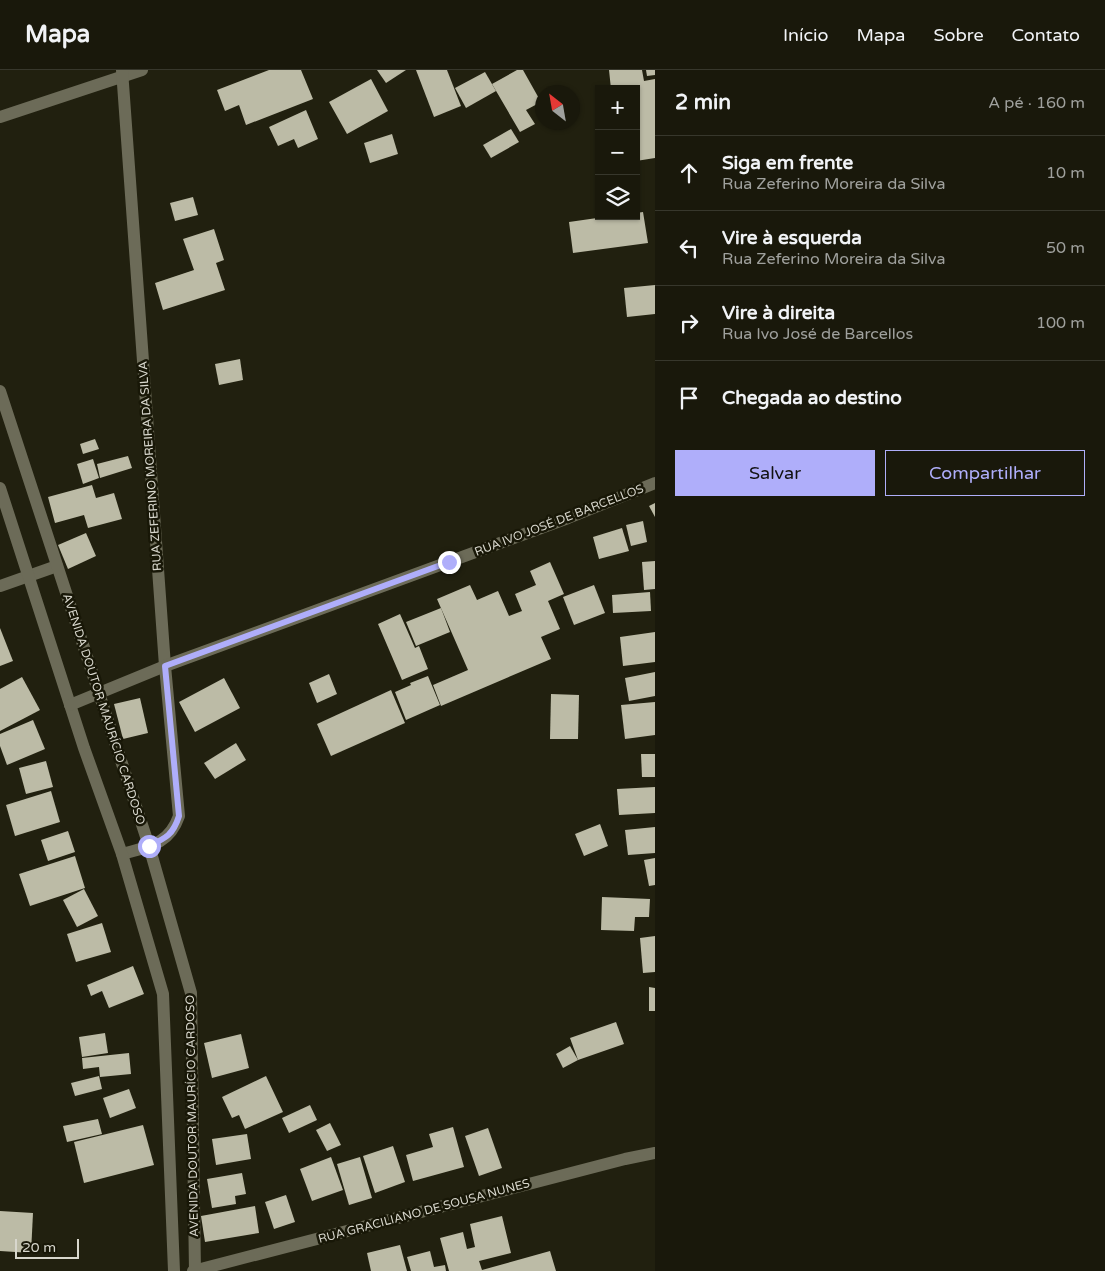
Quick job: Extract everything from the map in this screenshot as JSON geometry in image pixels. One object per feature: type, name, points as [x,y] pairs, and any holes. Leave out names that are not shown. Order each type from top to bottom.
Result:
[{"type":"street","points":[[0,117],[122,73],[142,70]]},
{"type":"street","name":"RUA ZEFERINO MOREIRA DA SILVA","points":[[122,73],[165,666],[179,816],[175,829],[167,837],[149,846],[122,854]]},
{"type":"street","name":"AVENIDA DOUTOR MAURÍCIO CARDOSO","points":[[0,391],[2,406],[149,846],[191,993],[194,1271]]},
{"type":"street","name":"RUA IVO JOSÉ DE BARCELLOS","points":[[70,705],[165,666],[568,518],[655,483]]},
{"type":"street","name":"AVENIDA DOUTOR MAURÍCIO CARDOSO","points":[[0,488],[70,705],[122,854],[163,994],[174,1271]]},
{"type":"street","points":[[0,586],[57,566]]},
{"type":"street","name":"RUA GRACILIANO DE SOUSA NUNES","points":[[194,1271],[625,1159],[655,1153]]},
{"type":"building","points":[[269,70],[301,70],[313,99],[246,125],[239,105],[225,111],[217,90]]},
{"type":"building","points":[[377,70],[406,70],[386,83]]},
{"type":"building","points":[[416,70],[447,70],[461,106],[434,117]]},
{"type":"building","points":[[517,70],[523,70],[535,91],[535,105],[526,110],[535,124],[520,132],[492,84]]},
{"type":"building","points":[[609,70],[642,70],[644,81],[655,79],[655,158],[640,160],[640,85],[611,85]]},
{"type":"building","points":[[646,70],[655,70],[655,75],[647,76]]},
{"type":"building","points":[[485,72],[496,91],[466,108],[455,88]]},
{"type":"building","points":[[371,79],[388,111],[347,134],[329,102]]},
{"type":"building","points":[[306,110],[318,139],[298,148],[294,139],[278,146],[269,127]]},
{"type":"building","points":[[511,129],[519,142],[491,158],[483,145]]},
{"type":"building","points":[[392,134],[398,154],[370,163],[364,143]]},
{"type":"building","points":[[193,197],[198,215],[175,221],[170,203]]},
{"type":"building","points":[[640,212],[643,212],[648,243],[573,253],[569,222],[595,218],[595,220],[640,220]]},
{"type":"building","points":[[214,229],[224,260],[216,263],[225,290],[163,310],[155,283],[194,270],[183,239]]},
{"type":"building","points":[[655,285],[655,314],[627,317],[624,288]]},
{"type":"building","points":[[240,359],[243,380],[219,385],[215,364]]},
{"type":"building","points":[[95,439],[99,449],[83,454],[80,444]]},
{"type":"building","points":[[128,456],[132,468],[100,478],[97,464]]},
{"type":"building","points":[[93,459],[99,478],[83,484],[77,464]]},
{"type":"building","points":[[92,485],[96,498],[114,493],[122,519],[88,528],[84,515],[55,523],[48,497]]},
{"type":"building","points":[[655,503],[655,517],[649,506]]},
{"type":"building","points":[[643,521],[647,542],[631,546],[626,525]]},
{"type":"building","points":[[622,528],[629,551],[599,559],[593,537]]},
{"type":"building","points":[[86,533],[96,556],[68,569],[58,545]]},
{"type":"building","points":[[655,561],[655,589],[644,590],[642,562]]},
{"type":"building","points":[[550,562],[564,594],[548,601],[560,629],[541,637],[551,659],[441,706],[433,685],[468,670],[437,599],[470,585],[477,600],[498,591],[509,616],[522,611],[515,594],[536,585],[530,571]]},
{"type":"building","points":[[594,585],[605,613],[574,625],[563,597]]},
{"type":"building","points":[[650,592],[651,611],[613,613],[612,595]]},
{"type":"building","points":[[441,608],[450,632],[416,646],[406,622]]},
{"type":"building","points":[[400,614],[415,648],[419,646],[428,669],[402,680],[378,624]]},
{"type":"building","points":[[0,628],[13,661],[0,666]]},
{"type":"building","points":[[655,632],[655,662],[623,666],[620,637]]},
{"type":"building","points":[[655,672],[655,696],[629,701],[625,678]]},
{"type":"building","points":[[329,674],[337,694],[317,703],[309,683]]},
{"type":"building","points":[[428,676],[440,705],[406,720],[395,692],[411,685],[410,683]]},
{"type":"building","points":[[22,677],[40,710],[0,731],[0,689]]},
{"type":"building","points":[[224,678],[240,708],[195,732],[179,702]]},
{"type":"building","points":[[391,690],[405,723],[331,756],[317,724]]},
{"type":"building","points":[[551,694],[579,695],[578,739],[550,739]]},
{"type":"building","points":[[140,698],[148,733],[123,739],[114,704]]},
{"type":"building","points":[[655,702],[655,735],[625,739],[621,705]]},
{"type":"building","points":[[33,720],[45,749],[7,765],[0,746],[0,734]]},
{"type":"building","points":[[236,743],[246,760],[215,779],[204,763]]},
{"type":"building","points":[[641,754],[655,754],[655,777],[642,777]]},
{"type":"building","points":[[46,761],[53,787],[26,794],[19,768]]},
{"type":"building","points":[[655,787],[655,813],[619,815],[617,789]]},
{"type":"building","points":[[51,791],[60,822],[15,836],[6,805]]},
{"type":"building","points":[[600,824],[608,846],[584,856],[575,834]]},
{"type":"building","points":[[655,827],[655,853],[628,855],[625,830]]},
{"type":"building","points":[[68,831],[75,852],[48,861],[41,840]]},
{"type":"building","points":[[75,856],[85,888],[30,906],[19,874]]},
{"type":"building","points":[[655,858],[655,885],[649,886],[644,860]]},
{"type":"building","points":[[84,889],[98,916],[77,927],[63,900]]},
{"type":"building","points":[[602,897],[650,899],[649,917],[635,917],[634,931],[601,930]]},
{"type":"building","points":[[102,923],[111,952],[76,962],[67,934]]},
{"type":"building","points":[[655,936],[655,972],[643,973],[640,938]]},
{"type":"building","points":[[133,966],[144,994],[109,1008],[102,991],[91,996],[87,985]]},
{"type":"building","points":[[649,987],[655,988],[655,1011],[649,1011]]},
{"type":"building","points":[[616,1022],[624,1044],[578,1060],[570,1038]]},
{"type":"building","points":[[105,1033],[108,1053],[82,1057],[79,1037]]},
{"type":"building","points":[[241,1034],[249,1068],[212,1078],[204,1043]]},
{"type":"building","points":[[570,1046],[578,1060],[563,1068],[556,1054]]},
{"type":"building","points":[[129,1053],[131,1074],[100,1077],[99,1067],[83,1069],[82,1058]]},
{"type":"building","points":[[99,1076],[102,1089],[75,1096],[71,1083]]},
{"type":"building","points":[[266,1076],[283,1112],[245,1129],[239,1115],[232,1118],[222,1097]]},
{"type":"building","points":[[129,1089],[136,1108],[110,1118],[103,1098]]},
{"type":"building","points":[[310,1105],[317,1120],[289,1133],[282,1118]]},
{"type":"building","points":[[98,1119],[102,1134],[67,1142],[63,1126]]},
{"type":"building","points":[[330,1123],[341,1145],[327,1151],[316,1130]]},
{"type":"building","points":[[143,1125],[154,1165],[84,1183],[74,1142]]},
{"type":"building","points":[[453,1127],[464,1167],[413,1181],[406,1155],[433,1147],[429,1134]]},
{"type":"building","points":[[488,1128],[502,1168],[479,1176],[465,1136]]},
{"type":"building","points":[[247,1134],[251,1159],[216,1165],[212,1139]]},
{"type":"building","points":[[393,1146],[405,1182],[375,1193],[363,1156]]},
{"type":"building","points":[[331,1157],[343,1190],[312,1201],[300,1169]]},
{"type":"building","points":[[360,1157],[372,1198],[349,1205],[337,1164]]},
{"type":"building","points":[[242,1173],[246,1194],[235,1196],[236,1204],[212,1208],[207,1179]]},
{"type":"building","points":[[286,1195],[295,1222],[274,1229],[265,1202]]},
{"type":"building","points":[[255,1206],[259,1233],[205,1242],[201,1216]]},
{"type":"building","points":[[0,1211],[33,1213],[31,1253],[0,1251]]},
{"type":"building","points":[[502,1216],[511,1253],[479,1261],[482,1270],[550,1251],[556,1271],[449,1271],[440,1238],[463,1232],[467,1249],[475,1247],[470,1224]]},
{"type":"building","points":[[400,1245],[407,1271],[371,1271],[367,1253]]},
{"type":"building","points":[[430,1251],[434,1267],[445,1265],[446,1271],[411,1271],[407,1257]]},
{"type":"route","points":[[149,846],[167,837],[175,829],[179,816],[165,666],[449,562]]}]
